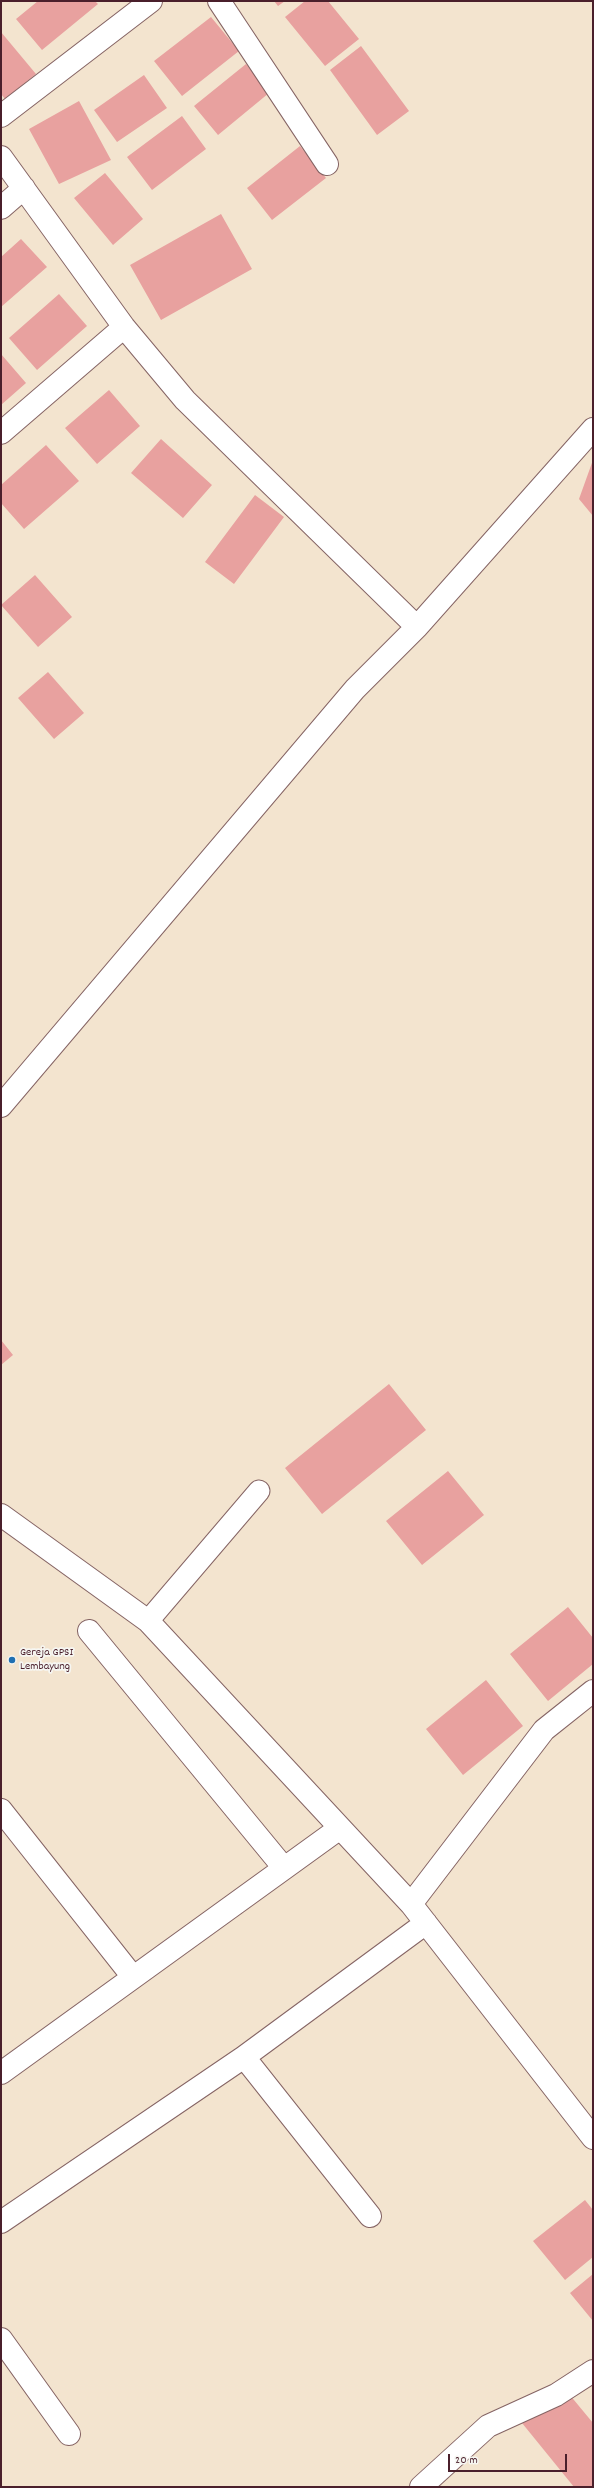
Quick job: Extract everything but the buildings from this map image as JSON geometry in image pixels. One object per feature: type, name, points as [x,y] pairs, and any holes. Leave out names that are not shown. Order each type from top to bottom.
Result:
[{"type":"street","points":[[1,116],[151,1]]},
{"type":"street","points":[[219,1],[327,164]]},
{"type":"street","points":[[1,157],[124,327],[185,400],[417,627]]},
{"type":"street","points":[[1,208],[24,188]]},
{"type":"street","points":[[1,433],[124,327]]},
{"type":"street","points":[[1,1106],[355,689],[417,627],[593,429]]},
{"type":"street","points":[[1,1516],[148,1621],[411,1904],[593,2138]]},
{"type":"street","points":[[90,1631],[284,1868]]},
{"type":"street","points":[[411,1904],[544,1730],[593,1691]]},
{"type":"street","points":[[1,1810],[133,1977]]},
{"type":"street","points":[[1,2073],[340,1828]]},
{"type":"street","points":[[1,2222],[244,2057],[426,1923]]},
{"type":"street","points":[[244,2057],[370,2216]]},
{"type":"street","points":[[1,2339],[69,2434]]},
{"type":"street","points":[[421,2487],[488,2426],[556,2394],[593,2371]]},
{"type":"lane","points":[[148,1621],[259,1491]]},
{"type":"place","name":"Gereja GPSI Lembayung","points":[[12,1660]]}]
